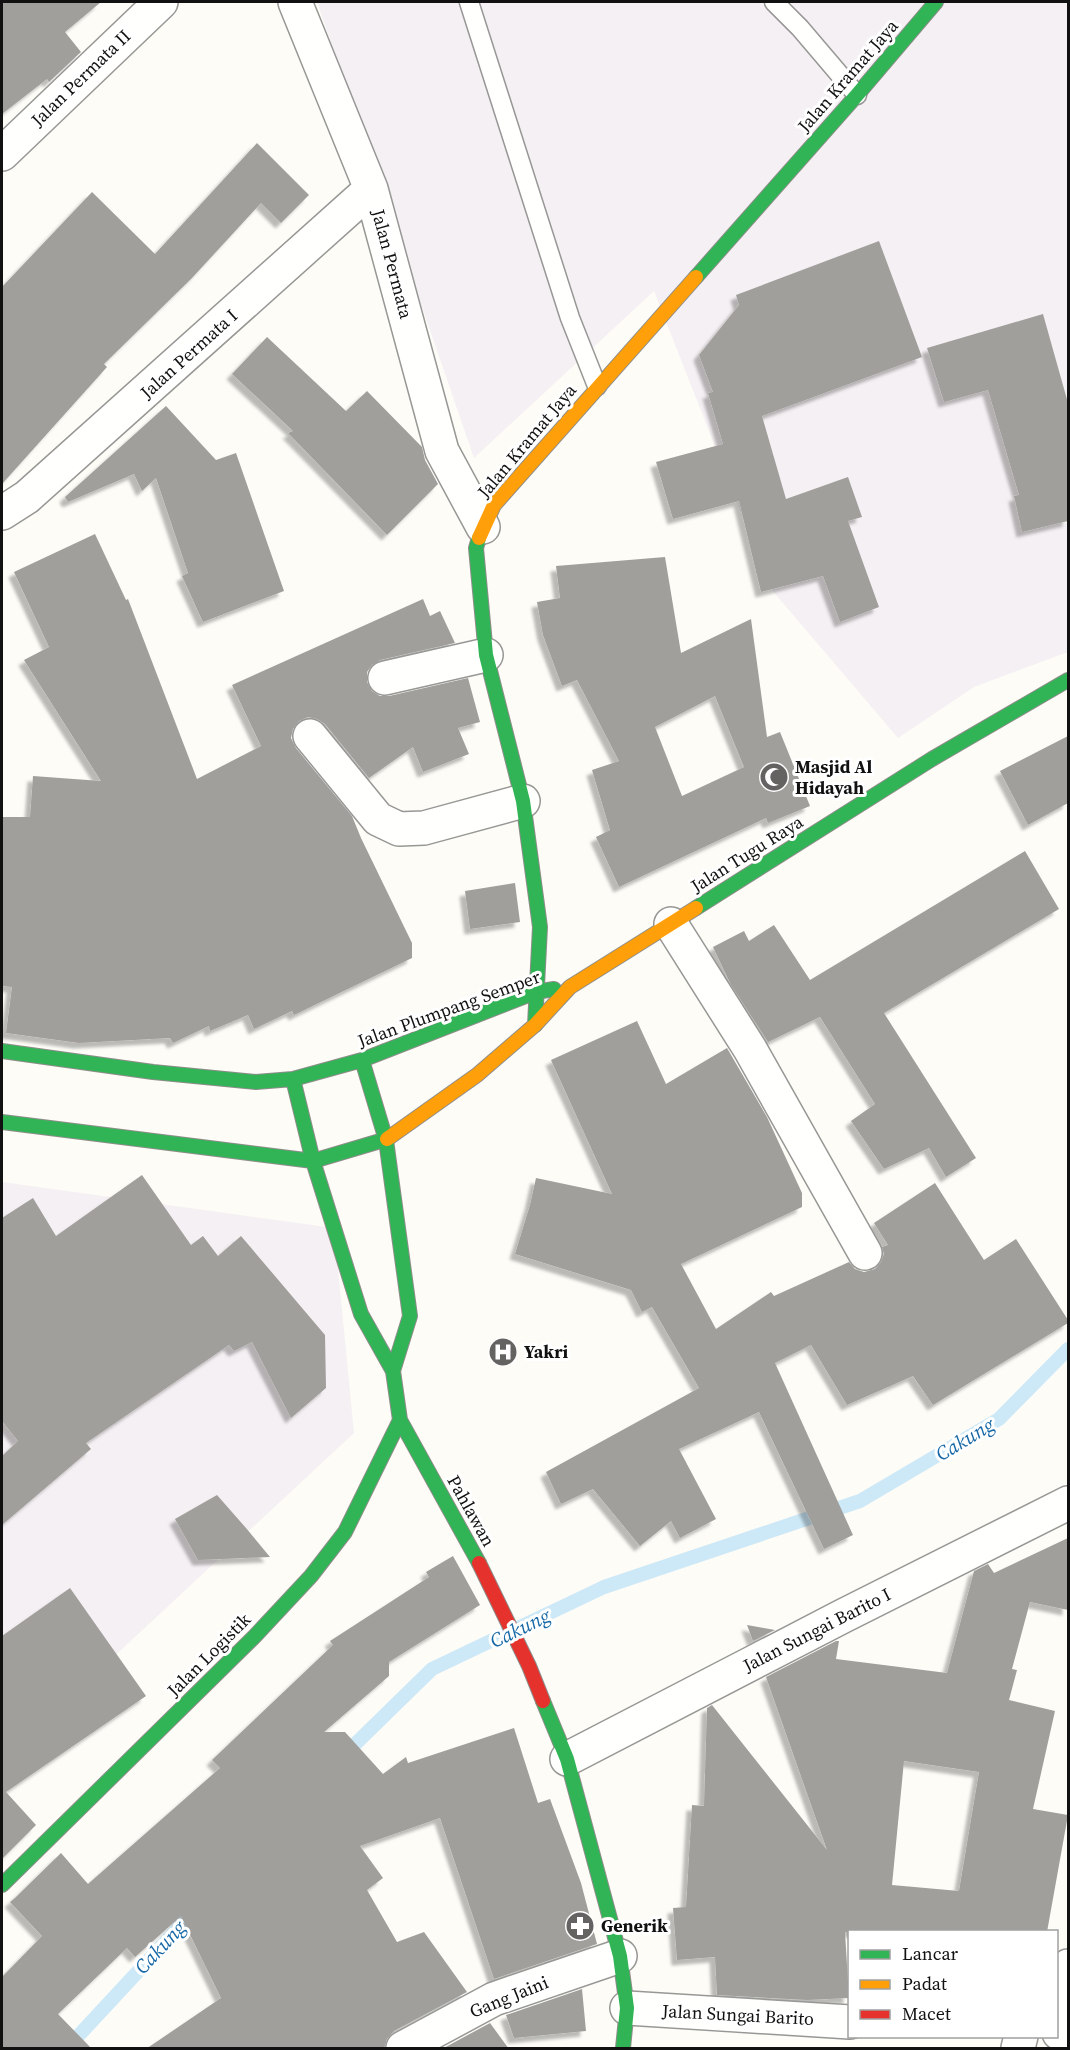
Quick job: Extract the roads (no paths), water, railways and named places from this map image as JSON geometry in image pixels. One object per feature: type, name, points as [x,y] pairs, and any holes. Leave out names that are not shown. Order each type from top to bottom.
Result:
[{"type":"main road","name":"Jalan Kramat Jaya","points":[[535,1025],[540,927],[523,801],[486,655],[476,548],[483,527],[494,505],[857,95],[936,2]]},
{"type":"main road","name":"Jalan Tugu Raya","points":[[570,987],[932,759],[1068,680]]},
{"type":"main road","name":"Jalan Plumpang Semper","points":[[2,1051],[256,1083],[293,1079],[362,1060],[536,992],[570,987]]},
{"type":"main road","name":"Jalan Plumpang Semper","points":[[2,1122],[313,1161],[386,1140],[477,1075],[535,1025],[570,987]]},
{"type":"main road","name":"Pahlawan","points":[[362,1060],[386,1140],[410,1316],[393,1371]]},
{"type":"main road","name":"Pahlawan","points":[[293,1079],[313,1161],[361,1314],[393,1371],[400,1420],[490,1582],[529,1666],[567,1759],[620,1956],[627,2008],[622,2049]]},
{"type":"main road","name":"Jalan Logistik","points":[[2,1885],[254,1637],[311,1576],[345,1532],[400,1420]]},
{"type":"street","name":"Jalan Permata II","points":[[2,154],[161,2]]},
{"type":"street","name":"Jalan Permata","points":[[295,2],[371,189],[442,451],[483,527]]},
{"type":"street","name":"Jalan Permata I","points":[[2,513],[35,490],[371,189]]},
{"type":"street","points":[[385,678],[486,655]]},
{"type":"street","points":[[310,736],[378,819],[399,829],[424,828],[523,801]]},
{"type":"street","points":[[671,924],[750,1048],[865,1252]]},
{"type":"street","name":"Jalan Sungai Barito I","points":[[567,1759],[1068,1503]]},
{"type":"street","name":"Gang Jaini","points":[[403,2049],[494,2000],[620,1956]]},
{"type":"street","points":[[1061,2033],[1068,1966]]},
{"type":"street","name":"Jalan Sungai Barito","points":[[627,2008],[848,2022]]},
{"type":"lane","points":[[470,2],[570,318],[597,386]]},
{"type":"lane","points":[[774,2],[800,28],[857,95]]},
{"type":"waterway","name":"Cakung","points":[[344,1755],[432,1669],[604,1587],[860,1501],[999,1419],[1068,1349]]},
{"type":"waterway","name":"Cakung","points":[[67,2048],[196,1909]]},
{"type":"place","name":"Masjid Al Hidayah","points":[[774,777]]},
{"type":"place","name":"Yakri","points":[[503,1352]]},
{"type":"place","name":"Generik","points":[[580,1926]]}]
